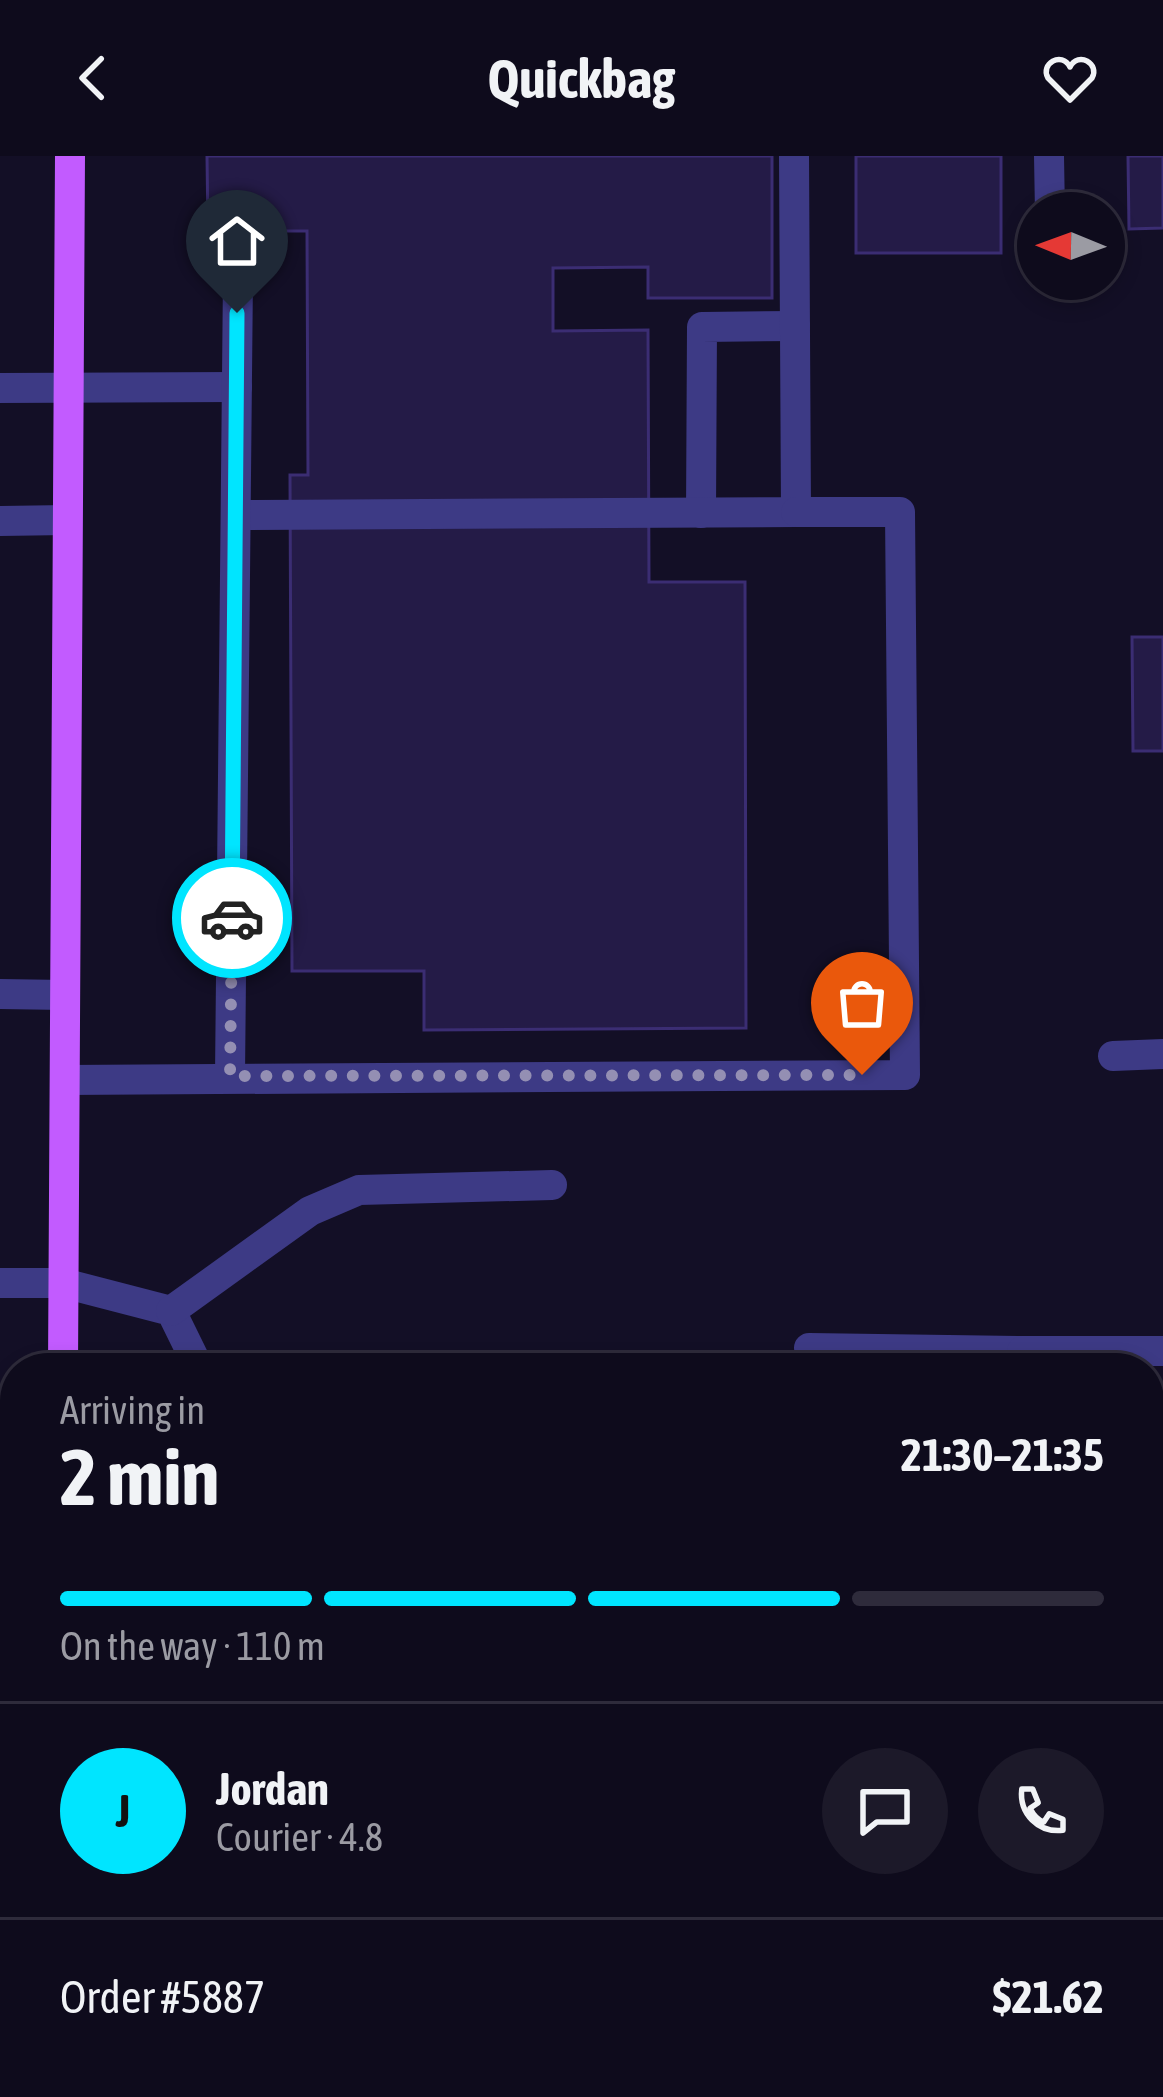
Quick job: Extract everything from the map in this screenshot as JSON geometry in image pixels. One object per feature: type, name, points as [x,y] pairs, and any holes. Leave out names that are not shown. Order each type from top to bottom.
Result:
[{"type":"main road","points":[[63,1353],[70,156]]},
{"type":"street","points":[[794,156],[796,512]]},
{"type":"street","points":[[1049,156],[1049,192]]},
{"type":"street","points":[[230,1076],[238,275]]},
{"type":"street","points":[[700,513],[702,327],[795,326]]},
{"type":"street","points":[[0,388],[237,386]]},
{"type":"street","points":[[65,1080],[905,1075],[901,512],[236,515]]},
{"type":"street","points":[[0,521],[67,520]]},
{"type":"street","points":[[0,994],[64,995]]},
{"type":"street","points":[[1113,1056],[1163,1054]]},
{"type":"street","points":[[0,1283],[63,1283],[171,1310],[310,1211],[359,1190],[552,1185]]},
{"type":"street","points":[[171,1310],[192,1353]]},
{"type":"street","points":[[808,1348],[897,1353]]},
{"type":"street","points":[[1132,1353],[1163,1351]]},
{"type":"building","points":[[207,156],[772,156],[772,298],[648,298],[648,267],[553,268],[553,331],[648,330],[649,582],[745,582],[746,1028],[424,1030],[424,971],[292,971],[290,475],[308,475],[307,231],[208,231]]},
{"type":"building","points":[[856,156],[1001,156],[1001,253],[856,253]]},
{"type":"building","points":[[1128,156],[1163,156],[1163,228],[1129,229]]},
{"type":"building","points":[[1132,637],[1163,637],[1163,751],[1133,751]]},
{"type":"way so far","points":[[232,918],[230,1076],[862,1075]]},
{"type":"route","points":[[232,918],[237,313]]}]
